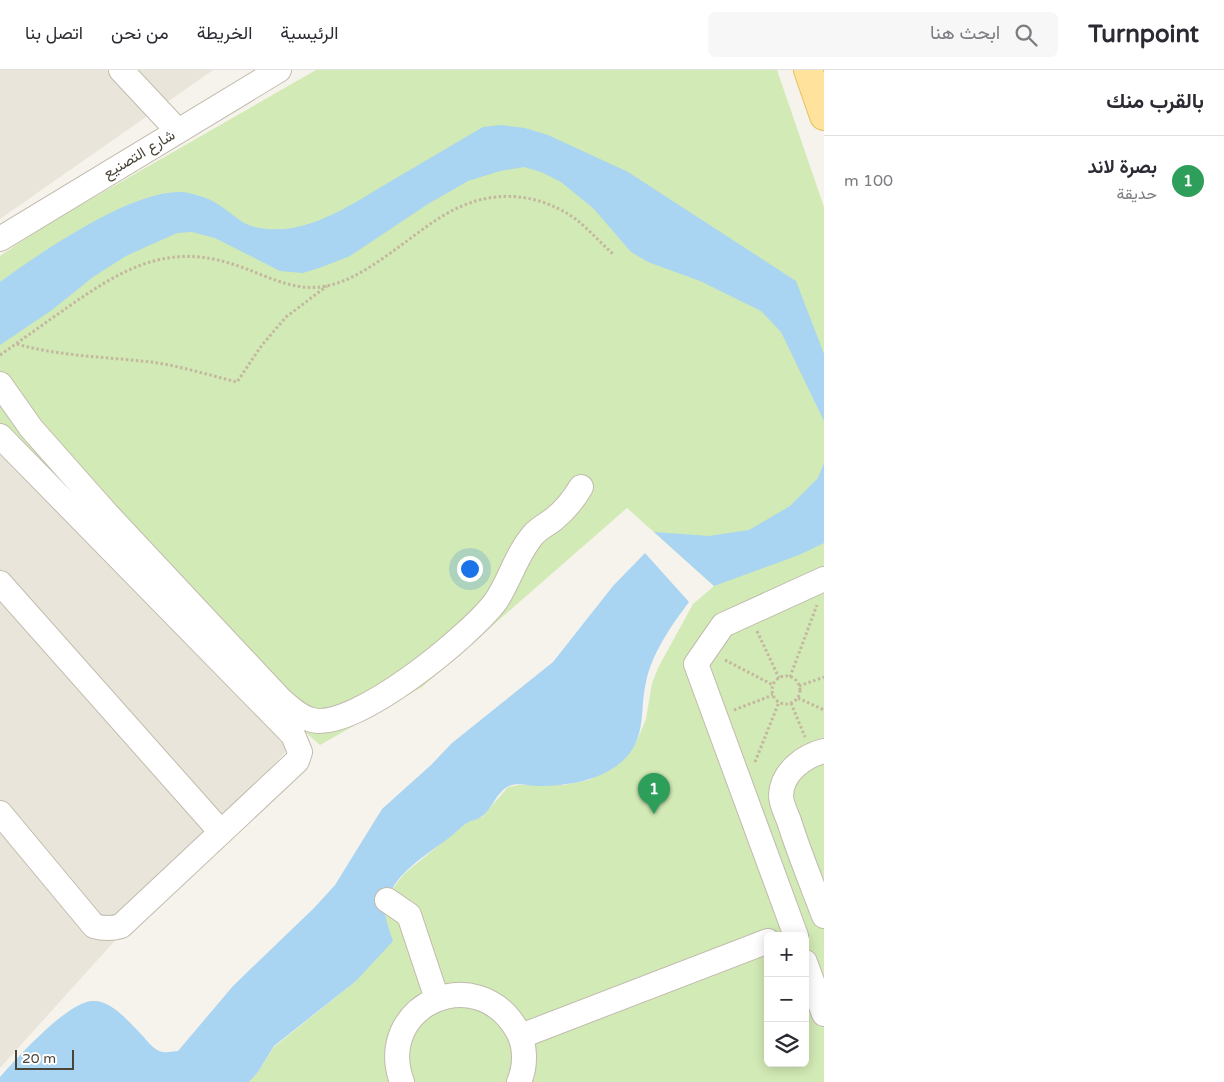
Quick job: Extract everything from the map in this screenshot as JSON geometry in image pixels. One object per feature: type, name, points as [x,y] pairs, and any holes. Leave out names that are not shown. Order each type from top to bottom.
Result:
[{"type":"main road","points":[[808,70],[824,116]]},
{"type":"street","points":[[121,70],[178,131]]},
{"type":"street","name":"شارع التصنيع","points":[[4,228],[178,131],[279,70]]},
{"type":"street","points":[[0,384],[30,428],[281,700],[296,713],[313,720],[330,720],[355,712],[416,675],[459,638],[496,601],[520,552],[535,533],[556,518],[582,487]]},
{"type":"street","points":[[0,813],[94,926],[105,929],[121,926],[297,761],[300,752],[293,735],[2,441]]},
{"type":"street","points":[[789,932],[736,773],[696,664],[723,625],[816,582]]},
{"type":"street","points":[[0,583],[221,832]]},
{"type":"street","points":[[818,753],[808,756],[790,771],[781,795],[793,835],[824,916]]},
{"type":"street","points":[[387,900],[409,915],[437,999]]},
{"type":"street","points":[[795,932],[824,920]]},
{"type":"street","points":[[520,1036],[764,943]]},
{"type":"street","points":[[809,973],[824,1014]]},
{"type":"street","points":[[400,1081],[394,1043],[404,1027],[418,1010],[437,999],[457,994],[477,996],[496,1005],[511,1018],[520,1036],[524,1056],[522,1075],[519,1082]]},
{"type":"path","points":[[0,355],[98,286],[139,265],[170,258],[206,258],[228,262],[296,287],[312,288],[327,286],[354,276],[374,265],[436,220],[462,206],[489,198],[510,195],[532,199],[556,208],[576,220],[613,254]]},
{"type":"path","points":[[16,344],[32,349],[154,362],[237,382],[262,345],[286,317],[327,286]]},
{"type":"path","points":[[790,677],[817,605],[816,582]]},
{"type":"path","points":[[749,613],[779,678]]},
{"type":"path","points":[[706,650],[773,686]]},
{"type":"path","points":[[784,676],[790,677],[799,686],[798,698],[791,703],[779,702],[773,695],[773,686],[779,678],[784,676]]},
{"type":"path","points":[[799,686],[824,676]]},
{"type":"path","points":[[716,717],[773,695]]},
{"type":"path","points":[[798,698],[824,710]]},
{"type":"path","points":[[736,773],[753,767],[779,702]]},
{"type":"path","points":[[791,703],[818,753]]},
{"type":"shaded area","points":[[0,70],[213,70],[0,219]]},
{"type":"shaded area","points":[[0,413],[316,718],[0,1068]]},
{"type":"green space","points":[[316,70],[777,70],[824,207],[824,1082],[249,1082],[258,1072],[274,1047],[356,981],[386,917],[385,906],[390,892],[404,874],[468,821],[482,817],[508,787],[519,785],[564,785],[589,780],[610,769],[636,743],[646,719],[652,683],[658,668],[693,604],[714,586],[627,508],[422,687],[320,745],[278,708],[0,428],[0,256],[39,229]]},
{"type":"water","points":[[501,125],[525,128],[548,135],[628,172],[796,281],[824,354],[824,421],[781,332],[761,311],[700,281],[648,262],[631,252],[594,209],[561,182],[541,172],[524,167],[500,171],[468,181],[428,204],[350,256],[303,273],[280,271],[215,238],[192,232],[177,233],[126,256],[93,277],[52,310],[0,345],[0,282],[38,255],[87,225],[137,201],[161,194],[183,192],[209,199],[244,223],[254,227],[285,229],[299,227],[340,211],[483,127]]},
{"type":"water","points":[[824,463],[824,543],[799,555],[714,586],[654,532],[709,536],[749,530],[790,506],[818,478]]},
{"type":"water","points":[[645,553],[689,602],[657,650],[644,691],[642,720],[638,737],[629,754],[610,770],[587,780],[551,786],[520,784],[509,786],[501,792],[485,814],[465,824],[421,858],[395,884],[386,905],[386,919],[393,941],[356,981],[274,1046],[258,1072],[249,1082],[0,1082],[0,1077],[8,1068],[57,1020],[83,1003],[93,1001],[106,1004],[119,1012],[156,1049],[165,1052],[178,1051],[233,986],[314,908],[335,885],[382,809],[431,765],[452,743],[553,662],[613,586]]},
{"type":"place","name":"بصرة لاند","points":[[654,814]]}]
